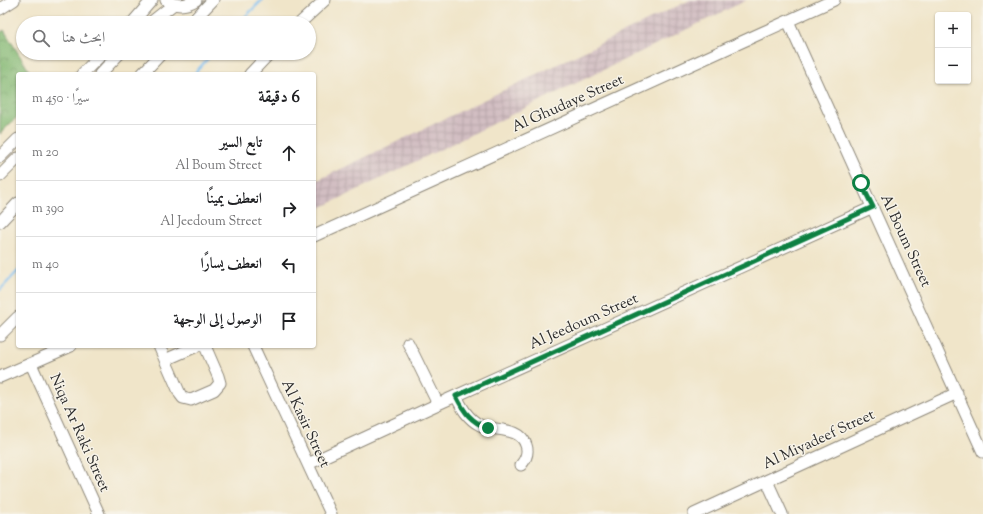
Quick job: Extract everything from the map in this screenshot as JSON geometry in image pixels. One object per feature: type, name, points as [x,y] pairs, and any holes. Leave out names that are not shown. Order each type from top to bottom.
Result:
[{"type":"street","points":[[0,9],[14,0]]},
{"type":"street","points":[[138,16],[152,0]]},
{"type":"street","points":[[157,16],[170,2],[184,5],[196,0]]},
{"type":"street","points":[[198,16],[213,0]]},
{"type":"street","points":[[308,16],[325,0]]},
{"type":"street","name":"Al Ghudaye Street","points":[[316,235],[834,0]]},
{"type":"street","name":"Al Boum Street","points":[[788,21],[983,452]]},
{"type":"street","points":[[84,72],[96,60]]},
{"type":"street","points":[[102,72],[113,60]]},
{"type":"street","points":[[144,72],[155,60]]},
{"type":"street","points":[[252,72],[263,60]]},
{"type":"street","points":[[0,157],[16,141]]},
{"type":"street","points":[[0,176],[16,160]]},
{"type":"street","points":[[0,222],[16,205]]},
{"type":"street","name":"Al Jeedoum Street","points":[[308,464],[873,207]]},
{"type":"street","points":[[0,335],[16,319]]},
{"type":"street","points":[[408,343],[438,404]]},
{"type":"street","points":[[0,377],[67,348]]},
{"type":"street","points":[[160,348],[183,398],[187,400],[196,399],[214,390],[220,383],[206,348]]},
{"type":"street","points":[[165,360],[192,348]]},
{"type":"street","name":"Al Kasir Street","points":[[254,348],[331,514]]},
{"type":"street","name":"Niqa Ar Raki Street","points":[[31,364],[99,514]]},
{"type":"street","name":"Al Miyadeef Street","points":[[694,514],[957,393]]},
{"type":"street","points":[[456,396],[466,414],[480,425],[514,433],[520,436],[527,447],[527,454],[521,465]]},
{"type":"street","points":[[767,481],[782,514]]},
{"type":"shaded area","points":[[690,0],[747,0],[316,210],[316,181]]},
{"type":"green space","points":[[4,30],[16,50],[16,60],[22,60],[30,72],[16,72],[16,118],[0,134],[0,33]]},
{"type":"waterway","points":[[246,16],[262,0]]},
{"type":"waterway","points":[[196,72],[207,60]]},
{"type":"waterway","points":[[0,290],[16,273]]},
{"type":"route","points":[[488,428],[472,420],[466,414],[456,396],[873,207],[861,183]]}]
